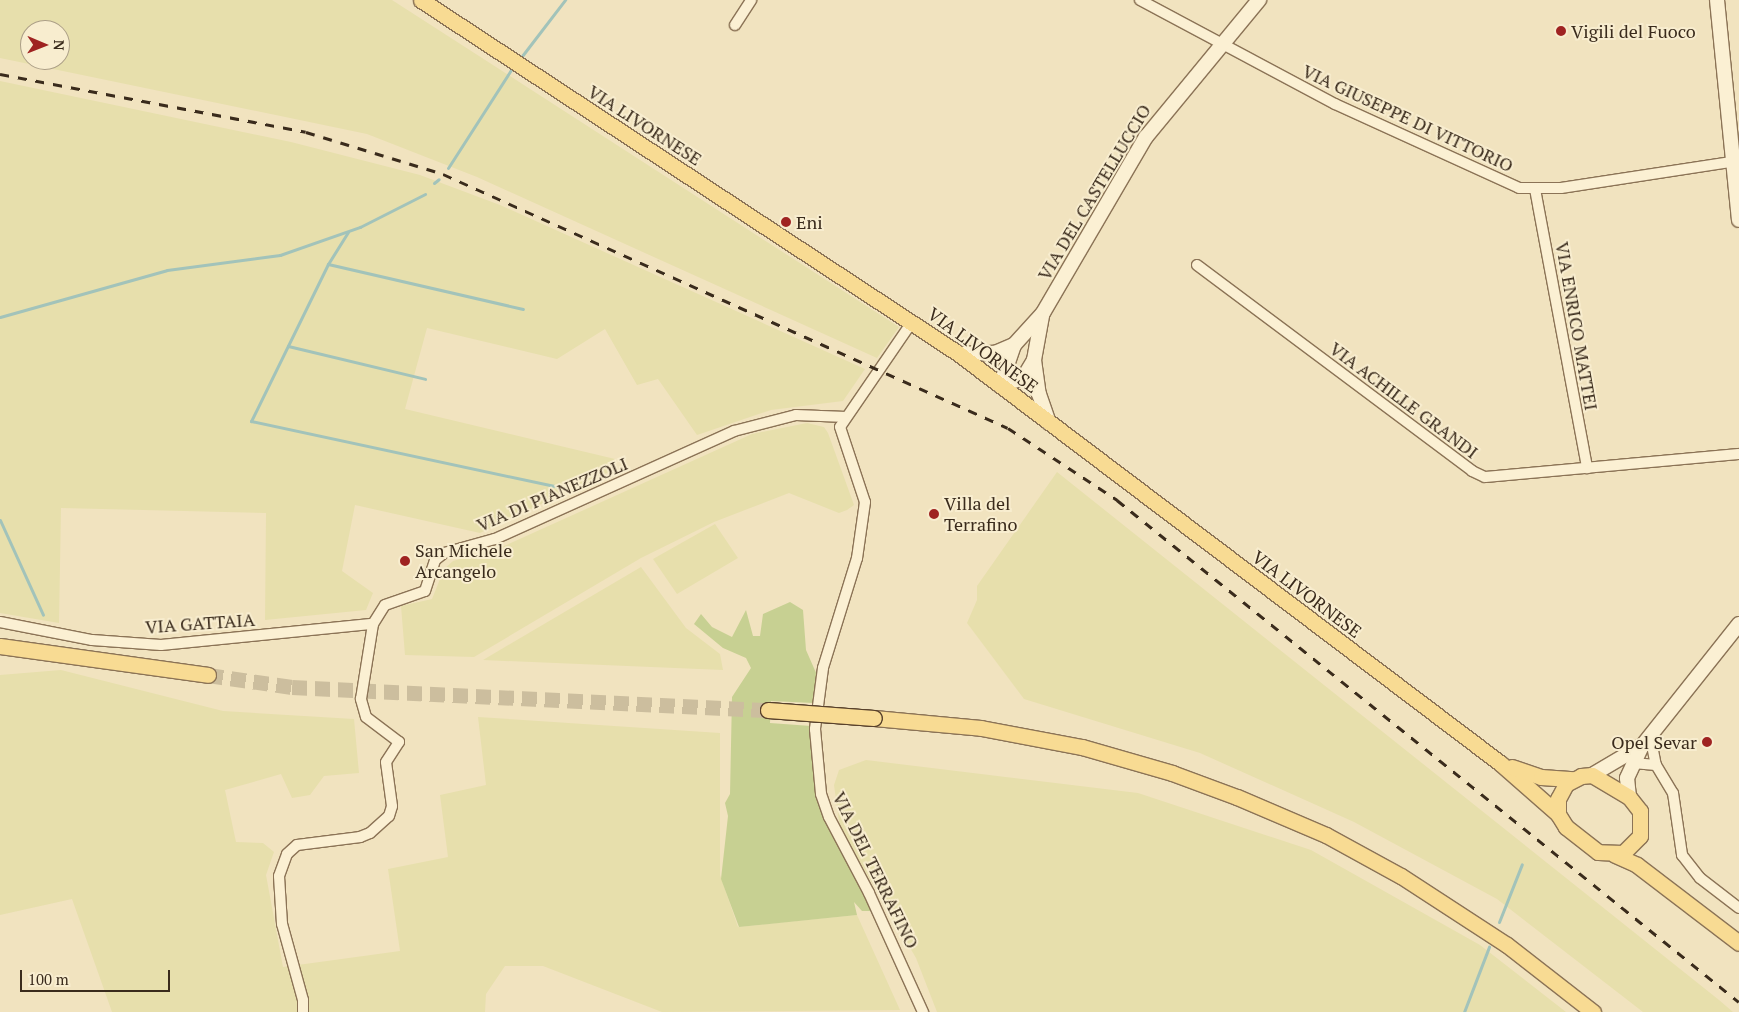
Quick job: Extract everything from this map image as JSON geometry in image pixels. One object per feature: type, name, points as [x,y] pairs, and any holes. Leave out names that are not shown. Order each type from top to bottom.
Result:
[{"type":"main road","name":"VIA LIVORNESE","points":[[421,0],[959,354],[1500,763],[1558,814],[1566,827],[1598,852],[1615,855],[1652,875],[1739,943]]},
{"type":"main road","points":[[0,646],[208,675]]},
{"type":"main road","points":[[768,710],[981,728],[1082,747],[1172,773],[1262,807],[1351,847],[1401,876],[1507,945],[1593,1012]]},
{"type":"main road","name":"VIA LIVORNESE","points":[[1500,763],[1541,777],[1573,779],[1592,775]]},
{"type":"main road","points":[[1592,775],[1629,797]]},
{"type":"main road","points":[[1558,814],[1560,793],[1573,779]]},
{"type":"main road","name":"VIA LIVORNESE","points":[[1629,797],[1640,811],[1640,836],[1643,855],[1652,875]]},
{"type":"main road","points":[[1615,855],[1631,849],[1640,836]]},
{"type":"street","points":[[735,24],[751,0]]},
{"type":"street","name":"VIA GIUSEPPE DI VITTORIO","points":[[1140,0],[1222,45],[1432,150],[1510,184],[1535,189],[1736,161]]},
{"type":"street","name":"VIA DEL CASTELLUCCIO","points":[[1000,386],[1014,345],[1042,313],[1146,137],[1259,0]]},
{"type":"street","points":[[1717,0],[1736,161],[1739,220]]},
{"type":"street","name":"VIA ENRICO MATTEI","points":[[1535,189],[1586,468]]},
{"type":"street","name":"VIA ACHILLE GRANDI","points":[[1197,266],[1478,474],[1499,478],[1739,454]]},
{"type":"street","name":"VIA DEL CASTELLUCCIO","points":[[1042,313],[1034,360],[1039,394],[1049,423]]},
{"type":"street","name":"VIA DEL TERRAFINO","points":[[912,322],[840,427],[840,436],[865,502],[856,558],[818,697],[816,729],[821,794],[923,1012]]},
{"type":"street","name":"VIA DEL CASTELLUCCIO","points":[[959,354],[995,353],[1014,345]]},
{"type":"street","name":"VIA DEL CASTELLUCCIO","points":[[1000,386],[1023,378],[1034,360]]},
{"type":"street","name":"VIA DI PIANEZZOLI","points":[[303,1012],[278,898],[279,876],[287,854],[297,845],[370,833],[382,824],[392,806],[386,762],[399,742],[366,717],[361,699],[373,624],[390,601],[425,591],[435,560],[444,553],[495,539],[734,431],[796,415],[846,417]]},
{"type":"street","name":"VIA GATTAIA","points":[[0,622],[92,640],[161,645],[373,624]]},
{"type":"street","points":[[1629,797],[1627,778],[1646,740],[1739,624]]},
{"type":"street","points":[[1646,740],[1656,765],[1674,793],[1682,855],[1700,878],[1739,908]]},
{"type":"street","points":[[1592,775],[1646,740]]},
{"type":"street","points":[[1633,763],[1656,765]]},
{"type":"shaded area","points":[[0,0],[392,0],[899,327],[877,358],[477,177],[367,134],[58,70],[70,70],[70,20],[20,20],[20,62],[0,58]]},
{"type":"shaded area","points":[[0,81],[291,142],[420,175],[500,205],[865,369],[843,401],[771,410],[697,435],[658,379],[637,385],[605,329],[557,359],[427,328],[405,409],[615,459],[613,470],[480,533],[355,505],[342,571],[373,593],[366,610],[265,620],[266,513],[61,508],[59,623],[0,613]]},
{"type":"shaded area","points":[[807,423],[824,427],[828,433],[854,505],[847,510],[839,513],[789,493],[714,522],[641,558],[474,657],[405,655],[401,606],[432,599],[444,569],[453,561],[502,547],[752,434]]},
{"type":"shaded area","points":[[1057,472],[1733,1012],[1643,1012],[1497,899],[1354,822],[1200,753],[1024,699],[967,623],[977,600],[977,586]]},
{"type":"shaded area","points":[[715,524],[738,558],[677,594],[653,559]]},
{"type":"shaded area","points":[[641,567],[686,628],[720,654],[723,670],[483,660]]},
{"type":"shaded area","points":[[61,670],[223,711],[354,719],[359,773],[324,776],[310,795],[292,798],[281,774],[225,790],[236,842],[263,843],[274,852],[266,875],[283,967],[400,951],[388,869],[448,857],[440,795],[486,785],[478,717],[720,733],[720,875],[738,927],[857,915],[900,1010],[662,1012],[543,966],[505,966],[486,994],[485,1012],[112,1012],[72,899],[0,915],[0,675]]},
{"type":"shaded area","points":[[866,760],[1138,793],[1311,850],[1480,945],[1566,1012],[937,1012],[916,958],[840,828],[834,785],[839,770]]},
{"type":"green space","points":[[790,602],[803,610],[806,650],[817,675],[813,703],[771,701],[770,723],[811,726],[817,792],[825,820],[873,911],[862,911],[854,902],[857,915],[739,927],[721,879],[728,816],[725,803],[730,794],[732,697],[751,668],[746,658],[723,648],[694,624],[701,614],[712,627],[732,637],[746,610],[753,636],[760,636],[763,614]]},
{"type":"waterway","points":[[522,56],[565,0]]},
{"type":"waterway","points":[[448,168],[511,70]]},
{"type":"waterway","points":[[434,183],[439,179]]},
{"type":"waterway","points":[[0,317],[167,270],[280,255],[360,227],[425,194]]},
{"type":"waterway","points":[[348,232],[328,264],[251,421],[564,488]]},
{"type":"waterway","points":[[328,264],[523,309]]},
{"type":"waterway","points":[[288,346],[425,379]]},
{"type":"waterway","points":[[0,520],[43,615]]},
{"type":"waterway","points":[[1499,922],[1522,864]]},
{"type":"waterway","points":[[1464,1012],[1489,947]]},
{"type":"tunnel","points":[[208,675],[292,687],[768,710]]},
{"type":"railway","points":[[0,74],[306,132],[443,174],[1008,428],[1117,500],[1739,1002]]},
{"type":"place","name":"Vigili del Fuoco","points":[[1561,31]]},
{"type":"place","name":"Eni","points":[[786,222]]},
{"type":"place","name":"Villa del Terrafino","points":[[934,514]]},
{"type":"place","name":"San Michele Arcangelo","points":[[405,561]]},
{"type":"place","name":"Opel Sevar","points":[[1707,742]]}]
